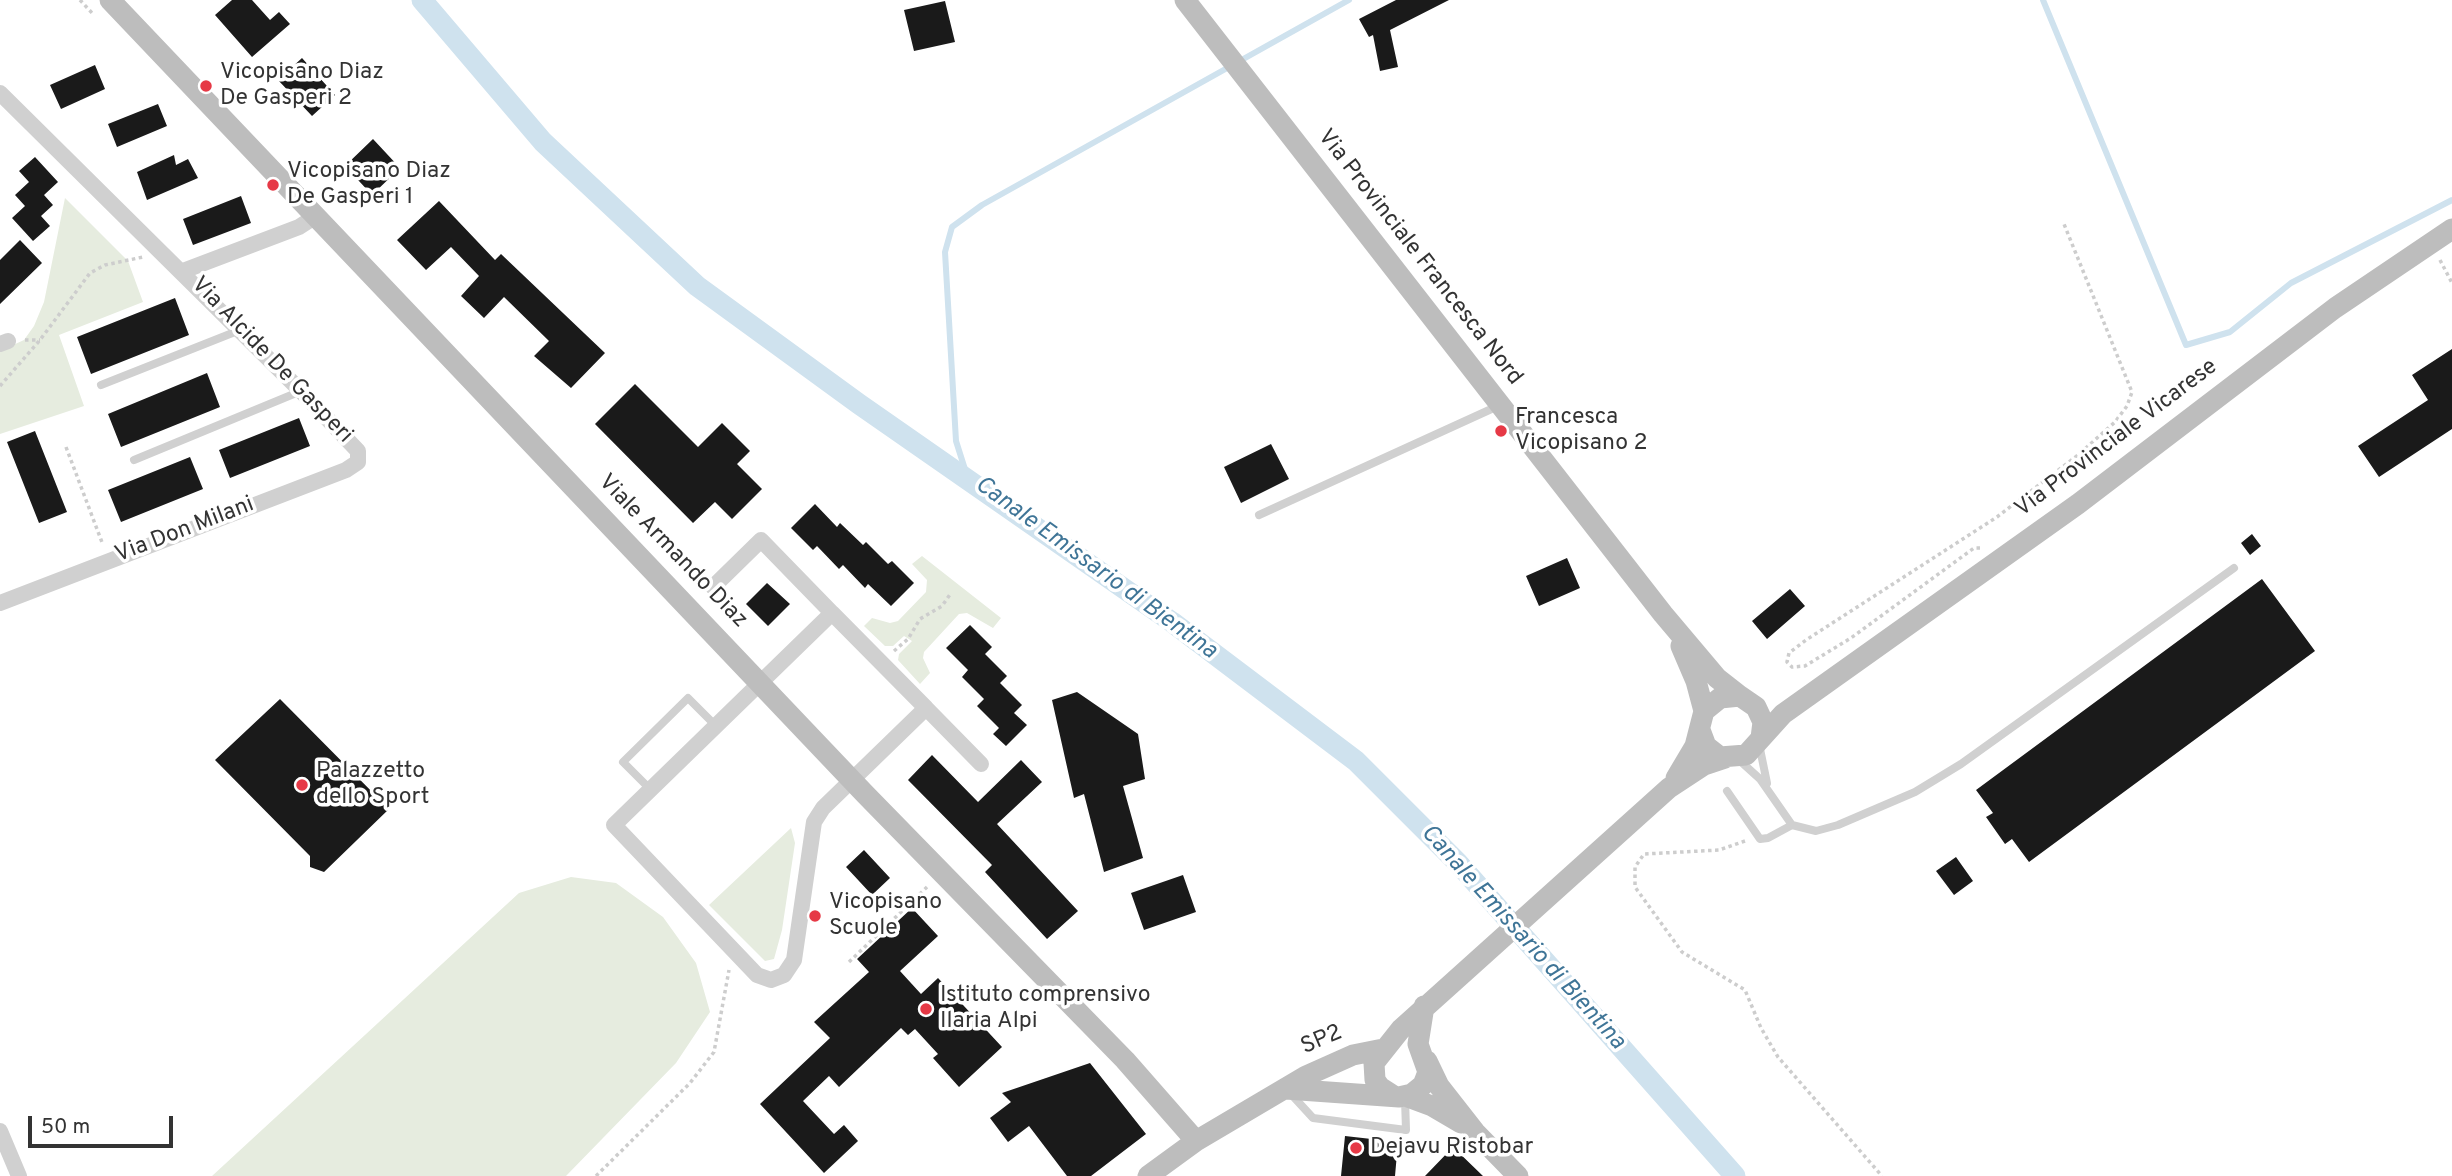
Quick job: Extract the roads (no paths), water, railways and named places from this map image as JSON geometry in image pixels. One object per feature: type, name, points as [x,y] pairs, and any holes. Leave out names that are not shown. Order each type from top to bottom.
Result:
[{"type":"main road","name":"Viale Armando Diaz","points":[[110,0],[852,780],[1125,1060],[1196,1141]]},
{"type":"main road","name":"Via Provinciale Francesca Nord","points":[[1185,0],[1663,614]]},
{"type":"main road","name":"Via Provinciale Vicarese","points":[[1386,1047],[1431,1000],[1669,788],[1704,765],[1746,755],[1783,714],[1996,559],[2078,504],[2335,308],[2452,229]]},
{"type":"main road","points":[[1663,614],[1717,678],[1746,700],[1763,722],[1760,741]]},
{"type":"main road","points":[[1663,614],[1687,657],[1706,746],[1730,758]]},
{"type":"main road","name":"Via Provinciale Vicarese","points":[[1669,788],[1689,758],[1702,720],[1720,698],[1785,703],[1814,692]]},
{"type":"main road","points":[[1400,1096],[1423,1085],[1428,1072],[1418,1029],[1431,1000]]},
{"type":"main road","points":[[1475,1132],[1439,1109],[1386,1092],[1376,1080],[1374,1063],[1386,1047],[1406,1043],[1423,1055],[1439,1086],[1475,1132],[1518,1176]]},
{"type":"main road","name":"SP2","points":[[1286,1089],[1339,1060],[1386,1047]]},
{"type":"main road","points":[[1148,1176],[1196,1141],[1286,1089]]},
{"type":"main road","name":"SP2","points":[[1286,1089],[1400,1096]]},
{"type":"street","name":"Via Alcide De Gasperi","points":[[0,93],[183,271],[358,451]]},
{"type":"street","name":"Via Alcide De Gasperi","points":[[183,271],[299,227],[316,216]]},
{"type":"street","name":"Via Don Milani","points":[[0,603],[346,470],[358,462],[358,451]]},
{"type":"street","points":[[713,587],[761,540],[981,764]]},
{"type":"street","points":[[832,613],[614,825],[731,947],[765,978],[779,979],[790,968],[798,942],[814,822],[823,808],[926,708]]},
{"type":"street","points":[[0,1131],[19,1176]]},
{"type":"lane","points":[[101,385],[240,330]]},
{"type":"lane","points":[[134,460],[301,391]]},
{"type":"lane","points":[[1258,515],[1501,405]]},
{"type":"lane","points":[[1730,758],[1752,770],[1792,825],[1807,831],[1824,829],[1868,813],[1936,780],[2234,568]]},
{"type":"lane","points":[[650,789],[623,762],[688,698],[716,726]]},
{"type":"lane","points":[[1760,741],[1761,761],[1772,795]]},
{"type":"lane","points":[[1727,791],[1756,836],[1764,840],[1792,825]]},
{"type":"lane","points":[[1286,1089],[1313,1118],[1406,1130],[1400,1096]]},
{"type":"waterway","name":"Canale Emissario di Bientina","points":[[422,0],[543,142],[697,286],[859,404],[1172,622],[1356,761],[1458,863],[1735,1176]]},
{"type":"waterway","points":[[969,482],[956,441],[945,252],[952,227],[982,205],[1349,0]]},
{"type":"waterway","points":[[2043,0],[2186,345],[2230,332],[2291,283],[2452,200]]},
{"type":"place","name":"Vicopisano Diaz De Gasperi 2","points":[[206,86]]},
{"type":"place","name":"Vicopisano Diaz De Gasperi 1","points":[[273,185]]},
{"type":"place","name":"Francesca Vicopisano 2","points":[[1501,431]]},
{"type":"place","name":"Palazzetto dello Sport","points":[[302,785]]},
{"type":"place","name":"Vicopisano Scuole","points":[[815,916]]},
{"type":"place","name":"Istituto comprensivo Ilaria Alpi","points":[[926,1009]]},
{"type":"place","name":"Dejavu Ristobar","points":[[1356,1148]]}]
